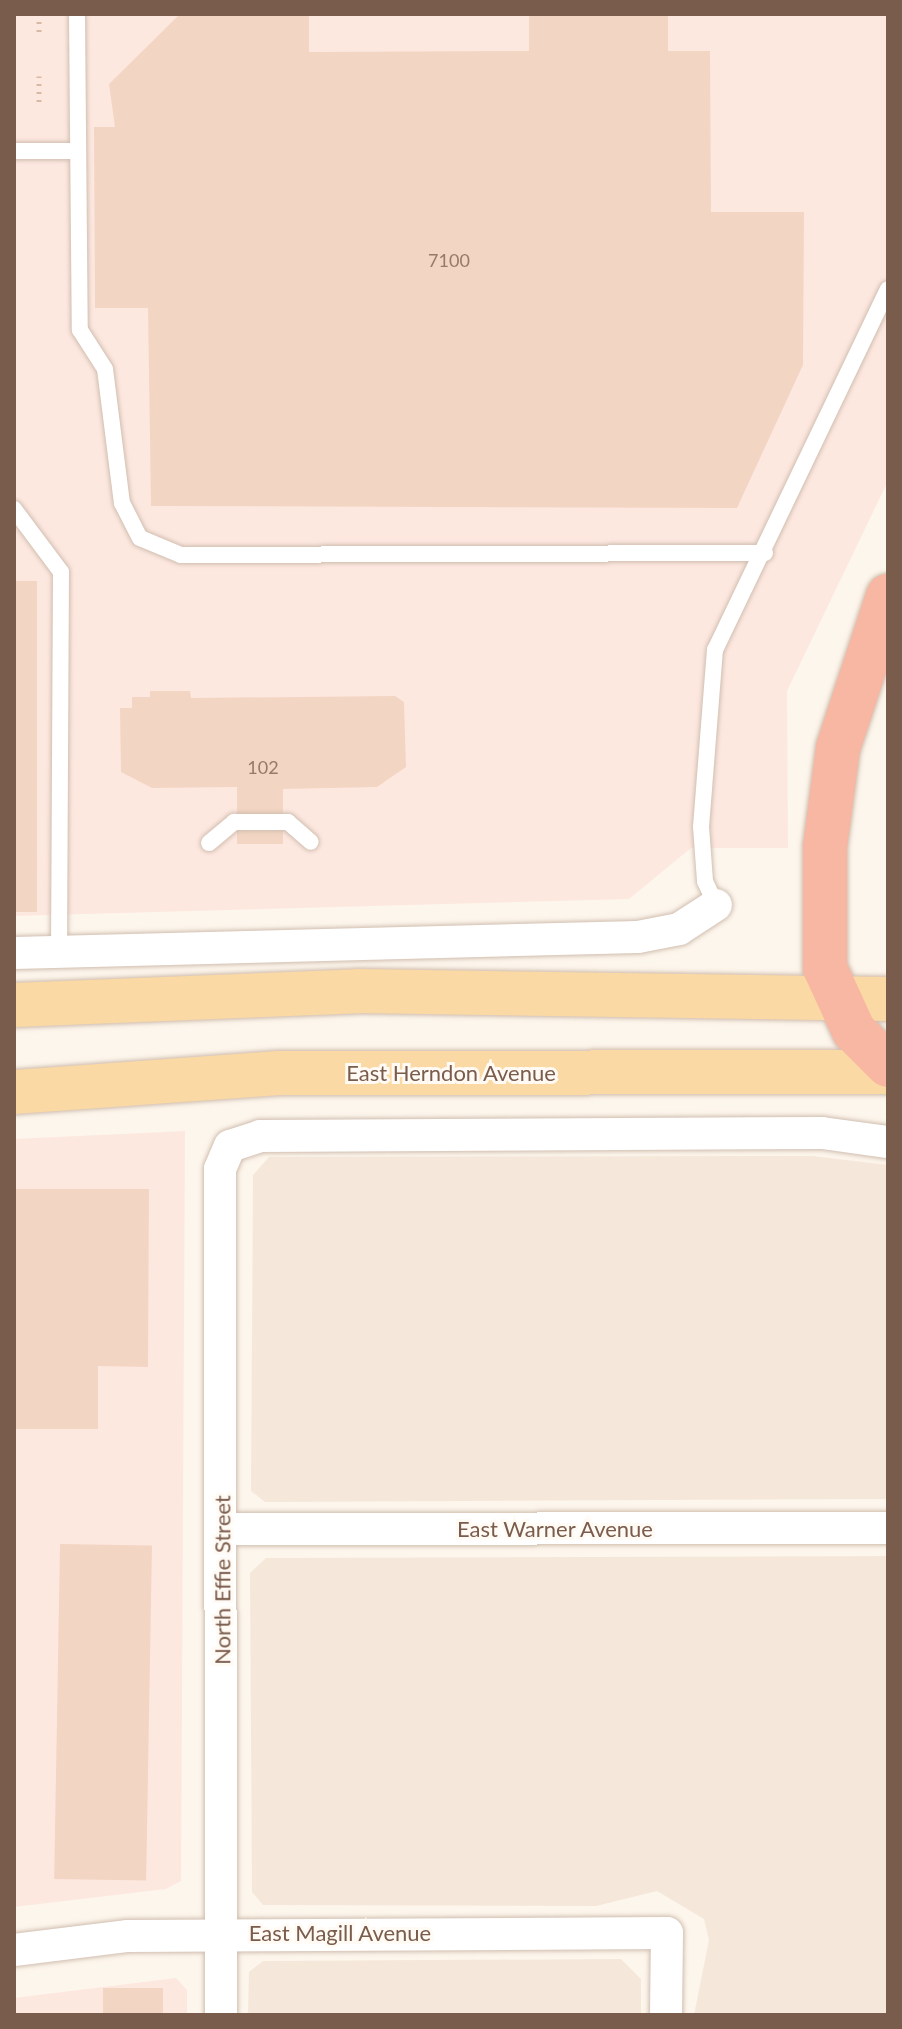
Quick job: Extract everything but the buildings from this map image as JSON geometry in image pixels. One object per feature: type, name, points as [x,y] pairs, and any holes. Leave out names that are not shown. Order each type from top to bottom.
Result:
[{"type":"highway","points":[[888,596],[847,706],[830,794],[825,968],[835,998],[854,1031],[888,1065]]},
{"type":"main road","points":[[14,1005],[358,991],[888,999]]},
{"type":"main road","name":"East Herndon Avenue","points":[[14,1092],[278,1073],[888,1072]]},
{"type":"street","points":[[14,953],[638,937],[679,929],[716,905]]},
{"type":"street","name":"North Effie Street","points":[[221,2015],[220,1169],[230,1146],[291,1136],[822,1133],[888,1142]]},
{"type":"street","name":"East Warner Avenue","points":[[222,1529],[888,1528]]},
{"type":"street","name":"East Magill Avenue","points":[[14,1950],[222,1934],[667,1933],[666,2015]]},
{"type":"lane","points":[[77,14],[80,330],[105,369],[128,521],[158,550],[765,553]]},
{"type":"lane","points":[[14,151],[78,151]]},
{"type":"lane","points":[[716,905],[705,881],[701,827],[715,650],[765,553],[888,289]]},
{"type":"lane","points":[[14,509],[61,572],[59,951]]},
{"type":"lane","points":[[209,843],[234,822],[288,822],[311,842]]},
{"type":"path","points":[[39,14],[39,37]]},
{"type":"path","points":[[39,76],[39,103]]},
{"type":"shaded area","points":[[14,14],[888,14],[888,481],[787,691],[788,848],[691,848],[629,899],[14,916]]},
{"type":"shaded area","points":[[185,1131],[181,1881],[166,1889],[14,1907],[14,1139]]},
{"type":"shaded area","points":[[813,1156],[888,1165],[888,1499],[265,1502],[251,1491],[253,1175],[269,1157]]},
{"type":"shaded area","points":[[888,1556],[888,2015],[694,2015],[709,1940],[704,1919],[657,1891],[596,1906],[263,1905],[252,1892],[250,1573],[266,1558]]},
{"type":"shaded area","points":[[621,1959],[641,1979],[641,2015],[248,2015],[249,1972],[263,1961]]},
{"type":"shaded area","points":[[176,1978],[187,1990],[187,2015],[14,2015],[14,1998]]}]
